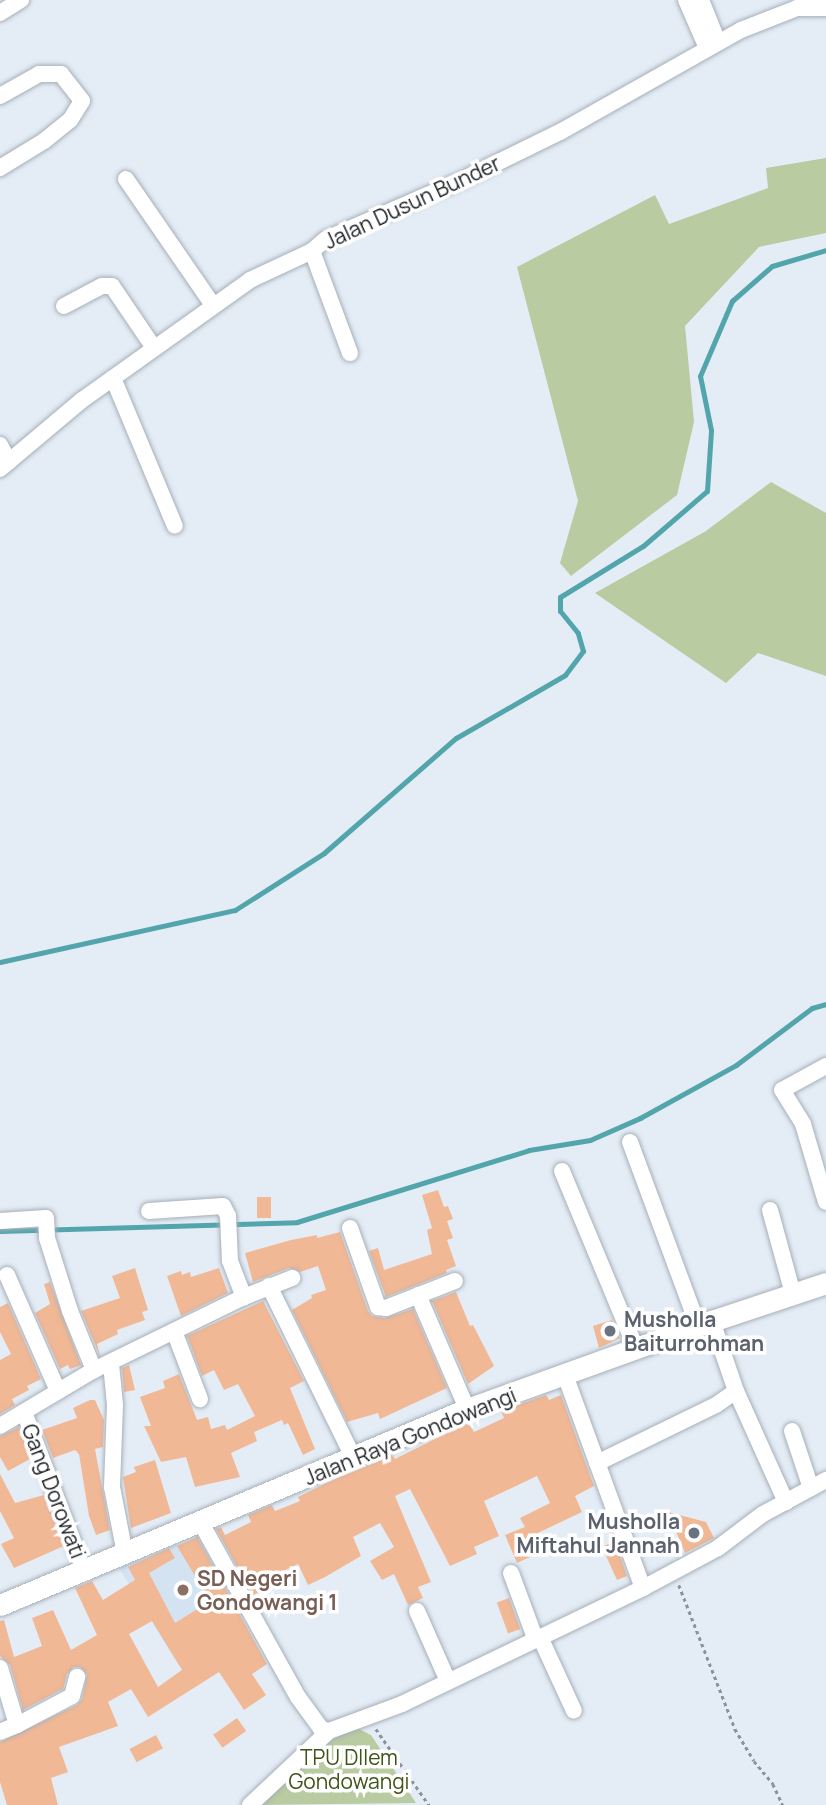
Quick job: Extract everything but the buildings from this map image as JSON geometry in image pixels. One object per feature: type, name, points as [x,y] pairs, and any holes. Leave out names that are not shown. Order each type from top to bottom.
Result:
[{"type":"street","points":[[0,13],[21,0]]},
{"type":"street","points":[[686,0],[713,45]]},
{"type":"street","points":[[701,0],[713,45]]},
{"type":"street","name":"Jalan Dusun Bunder","points":[[4,466],[113,378],[250,280],[312,251],[326,239],[466,178],[560,132],[713,45],[778,15],[820,5]]},
{"type":"street","points":[[0,96],[39,74],[61,74],[82,101],[70,120],[44,141],[0,168]]},
{"type":"street","points":[[125,179],[213,305]]},
{"type":"street","points":[[312,251],[350,353]]},
{"type":"street","points":[[64,306],[102,285],[112,286],[154,348]]},
{"type":"street","points":[[113,378],[175,526]]},
{"type":"street","points":[[0,445],[4,466]]},
{"type":"street","points":[[826,1066],[782,1090],[803,1124],[826,1202]]},
{"type":"street","points":[[629,1142],[705,1323],[786,1502]]},
{"type":"street","points":[[562,1171],[636,1349]]},
{"type":"street","points":[[149,1211],[219,1205],[224,1207],[228,1216],[230,1261],[244,1297]]},
{"type":"street","points":[[770,1210],[793,1294]]},
{"type":"street","points":[[0,1221],[46,1218],[46,1231],[70,1311],[94,1370]]},
{"type":"street","points":[[350,1228],[378,1307],[386,1308],[455,1280]]},
{"type":"street","points":[[6,1275],[58,1391]]},
{"type":"street","points":[[0,1426],[94,1370],[244,1297],[292,1278]]},
{"type":"street","name":"Jalan Raya Gondowangi","points":[[0,1605],[354,1459],[467,1409],[705,1323],[826,1283]]},
{"type":"street","points":[[269,1286],[354,1459]]},
{"type":"street","points":[[418,1295],[467,1409]]},
{"type":"street","points":[[174,1331],[200,1399]]},
{"type":"street","points":[[111,1364],[115,1405],[112,1487],[125,1554]]},
{"type":"street","points":[[565,1375],[643,1588]]},
{"type":"street","points":[[597,1463],[716,1405],[736,1391]]},
{"type":"street","name":"Gang Dorowati","points":[[24,1412],[84,1571]]},
{"type":"street","points":[[250,1805],[329,1731],[368,1718],[643,1588],[718,1548],[763,1514],[819,1484],[792,1431]]},
{"type":"street","points":[[201,1523],[298,1697],[321,1729],[329,1731]]},
{"type":"street","points":[[511,1573],[538,1638],[574,1711]]},
{"type":"street","points":[[417,1611],[448,1681]]},
{"type":"street","points":[[0,1668],[17,1725]]},
{"type":"street","points":[[0,1732],[72,1696],[76,1677]]},
{"type":"path","points":[[674,1572],[735,1729],[774,1784],[783,1805]]},
{"type":"path","points":[[368,1718],[429,1805]]},
{"type":"shaded area","name":"SD Negeri Gondowangi 1","points":[[201,1536],[247,1613],[174,1658],[119,1568]]},
{"type":"green space","points":[[826,158],[826,233],[759,247],[685,326],[694,422],[677,495],[571,576],[560,563],[578,501],[517,267],[655,195],[669,224],[768,188],[766,168]]},
{"type":"green space","points":[[771,482],[826,513],[826,676],[758,653],[726,683],[595,593],[706,531]]},
{"type":"green space","name":"TPU DIlem Gondowangi","points":[[359,1729],[371,1735],[416,1803],[256,1805],[337,1731]]},
{"type":"waterway","points":[[0,962],[235,910],[324,853],[456,738],[565,675],[583,651],[578,633],[560,611],[560,597],[643,546],[707,491],[711,430],[700,376],[732,301],[772,266],[826,250]]},
{"type":"waterway","points":[[0,1231],[297,1222],[529,1150],[590,1140],[640,1118],[736,1065],[812,1008],[826,1004]]},
{"type":"place","name":"Musholla Baiturrohman","points":[[610,1331]]},
{"type":"place","name":"Musholla Miftahul Jannah","points":[[694,1533]]},
{"type":"place","name":"SD Negeri Gondowangi 1","points":[[183,1590]]}]
